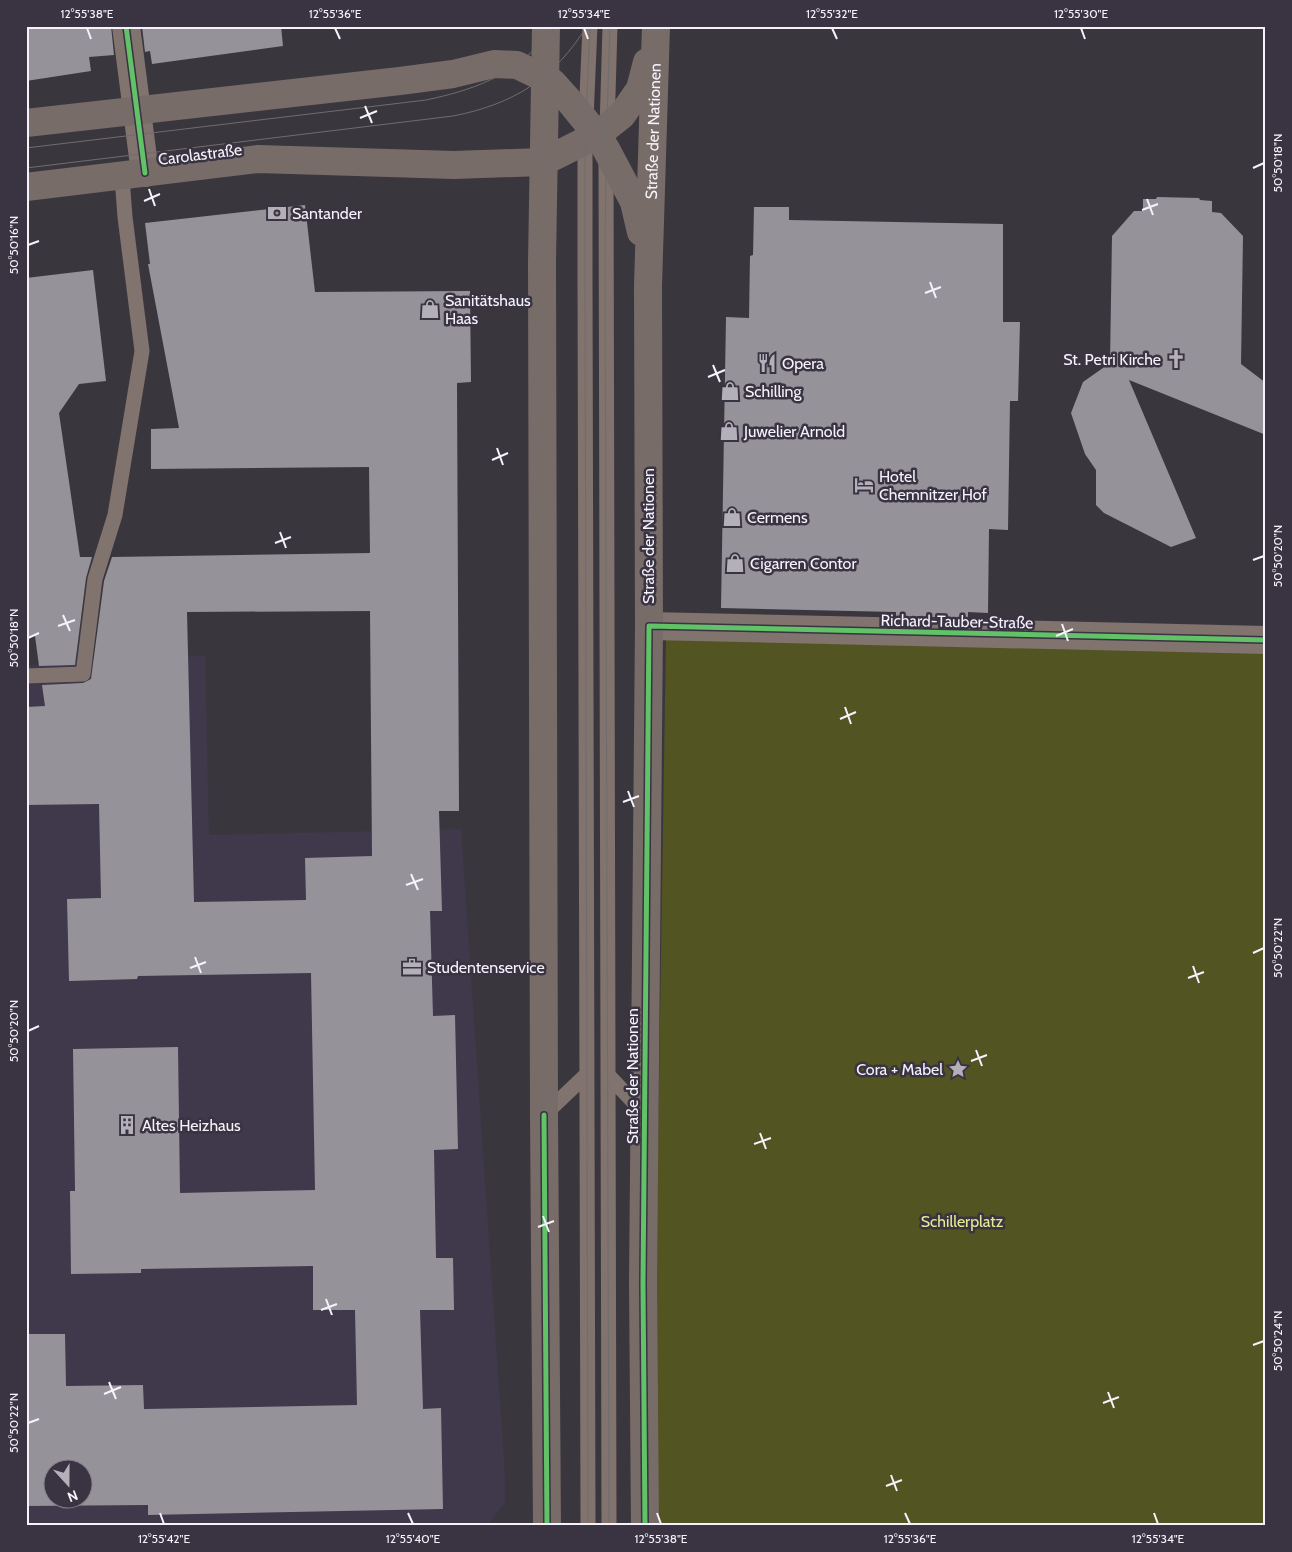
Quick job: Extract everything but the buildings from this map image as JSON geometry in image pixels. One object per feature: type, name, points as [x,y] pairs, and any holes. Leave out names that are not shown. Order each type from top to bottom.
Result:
[{"type":"main road","points":[[546,26],[542,162],[547,1526]]},
{"type":"main road","name":"Carolastraße","points":[[26,187],[258,159],[454,165],[542,162],[596,135],[622,115],[640,89],[656,28]]},
{"type":"main road","name":"Straße der Nationen","points":[[645,1526],[643,1292],[648,626],[648,263],[656,28]]},
{"type":"main road","points":[[26,123],[400,81],[453,74],[494,64],[517,65],[553,83],[596,135],[634,202],[648,263]]},
{"type":"street","points":[[126,26],[138,111],[134,175]]},
{"type":"street","name":"Richard-Tauber-Straße","points":[[648,626],[1266,640]]},
{"type":"lane","points":[[590,26],[596,135],[608,1076],[609,1526]]},
{"type":"lane","points":[[588,1526],[586,1075],[596,135],[610,26]]},
{"type":"lane","points":[[26,676],[83,674],[95,579],[115,515],[142,352],[125,217],[134,175]]},
{"type":"lane","points":[[544,1115],[586,1075]]},
{"type":"lane","points":[[608,1076],[644,1113]]},
{"type":"shaded area","points":[[205,656],[209,835],[461,829],[505,1476],[505,1503],[487,1526],[26,1526],[26,665],[70,663],[99,659]]},
{"type":"green space","name":"Schillerplatz","points":[[666,636],[1266,651],[1266,1526],[652,1526]]},
{"type":"tram line","points":[[26,148],[426,100],[465,90],[498,76],[528,55],[556,26]]},
{"type":"tram line","points":[[26,168],[453,116],[475,111],[514,96],[546,75],[561,61],[587,26]]},
{"type":"tram line","points":[[588,1526],[585,142],[590,26]]},
{"type":"tram line","points":[[609,1526],[605,261],[610,26]]},
{"type":"cycle path","points":[[126,26],[145,173]]},
{"type":"cycle path","points":[[645,1526],[643,1283],[649,626],[1266,640]]},
{"type":"cycle path","points":[[544,1115],[547,1526]]},
{"type":"place","name":"Santander","points":[[277,213]]},
{"type":"place","name":"Sanitätshaus Haas","points":[[430,309]]},
{"type":"place","name":"St. Petri Kirche","points":[[1176,359]]},
{"type":"place","name":"Opera","points":[[767,363]]},
{"type":"place","name":"Schilling","points":[[730,391]]},
{"type":"place","name":"Juwelier Arnold","points":[[729,431]]},
{"type":"place","name":"Hotel Chemnitzer Hof","points":[[864,485]]},
{"type":"place","name":"Cermens","points":[[732,517]]},
{"type":"place","name":"Cigarren Contor","points":[[735,563]]},
{"type":"place","name":"Studentenservice","points":[[412,967]]},
{"type":"place","name":"Cora + Mabel","points":[[958,1069]]},
{"type":"place","name":"Altes Heizhaus","points":[[127,1125]]}]
